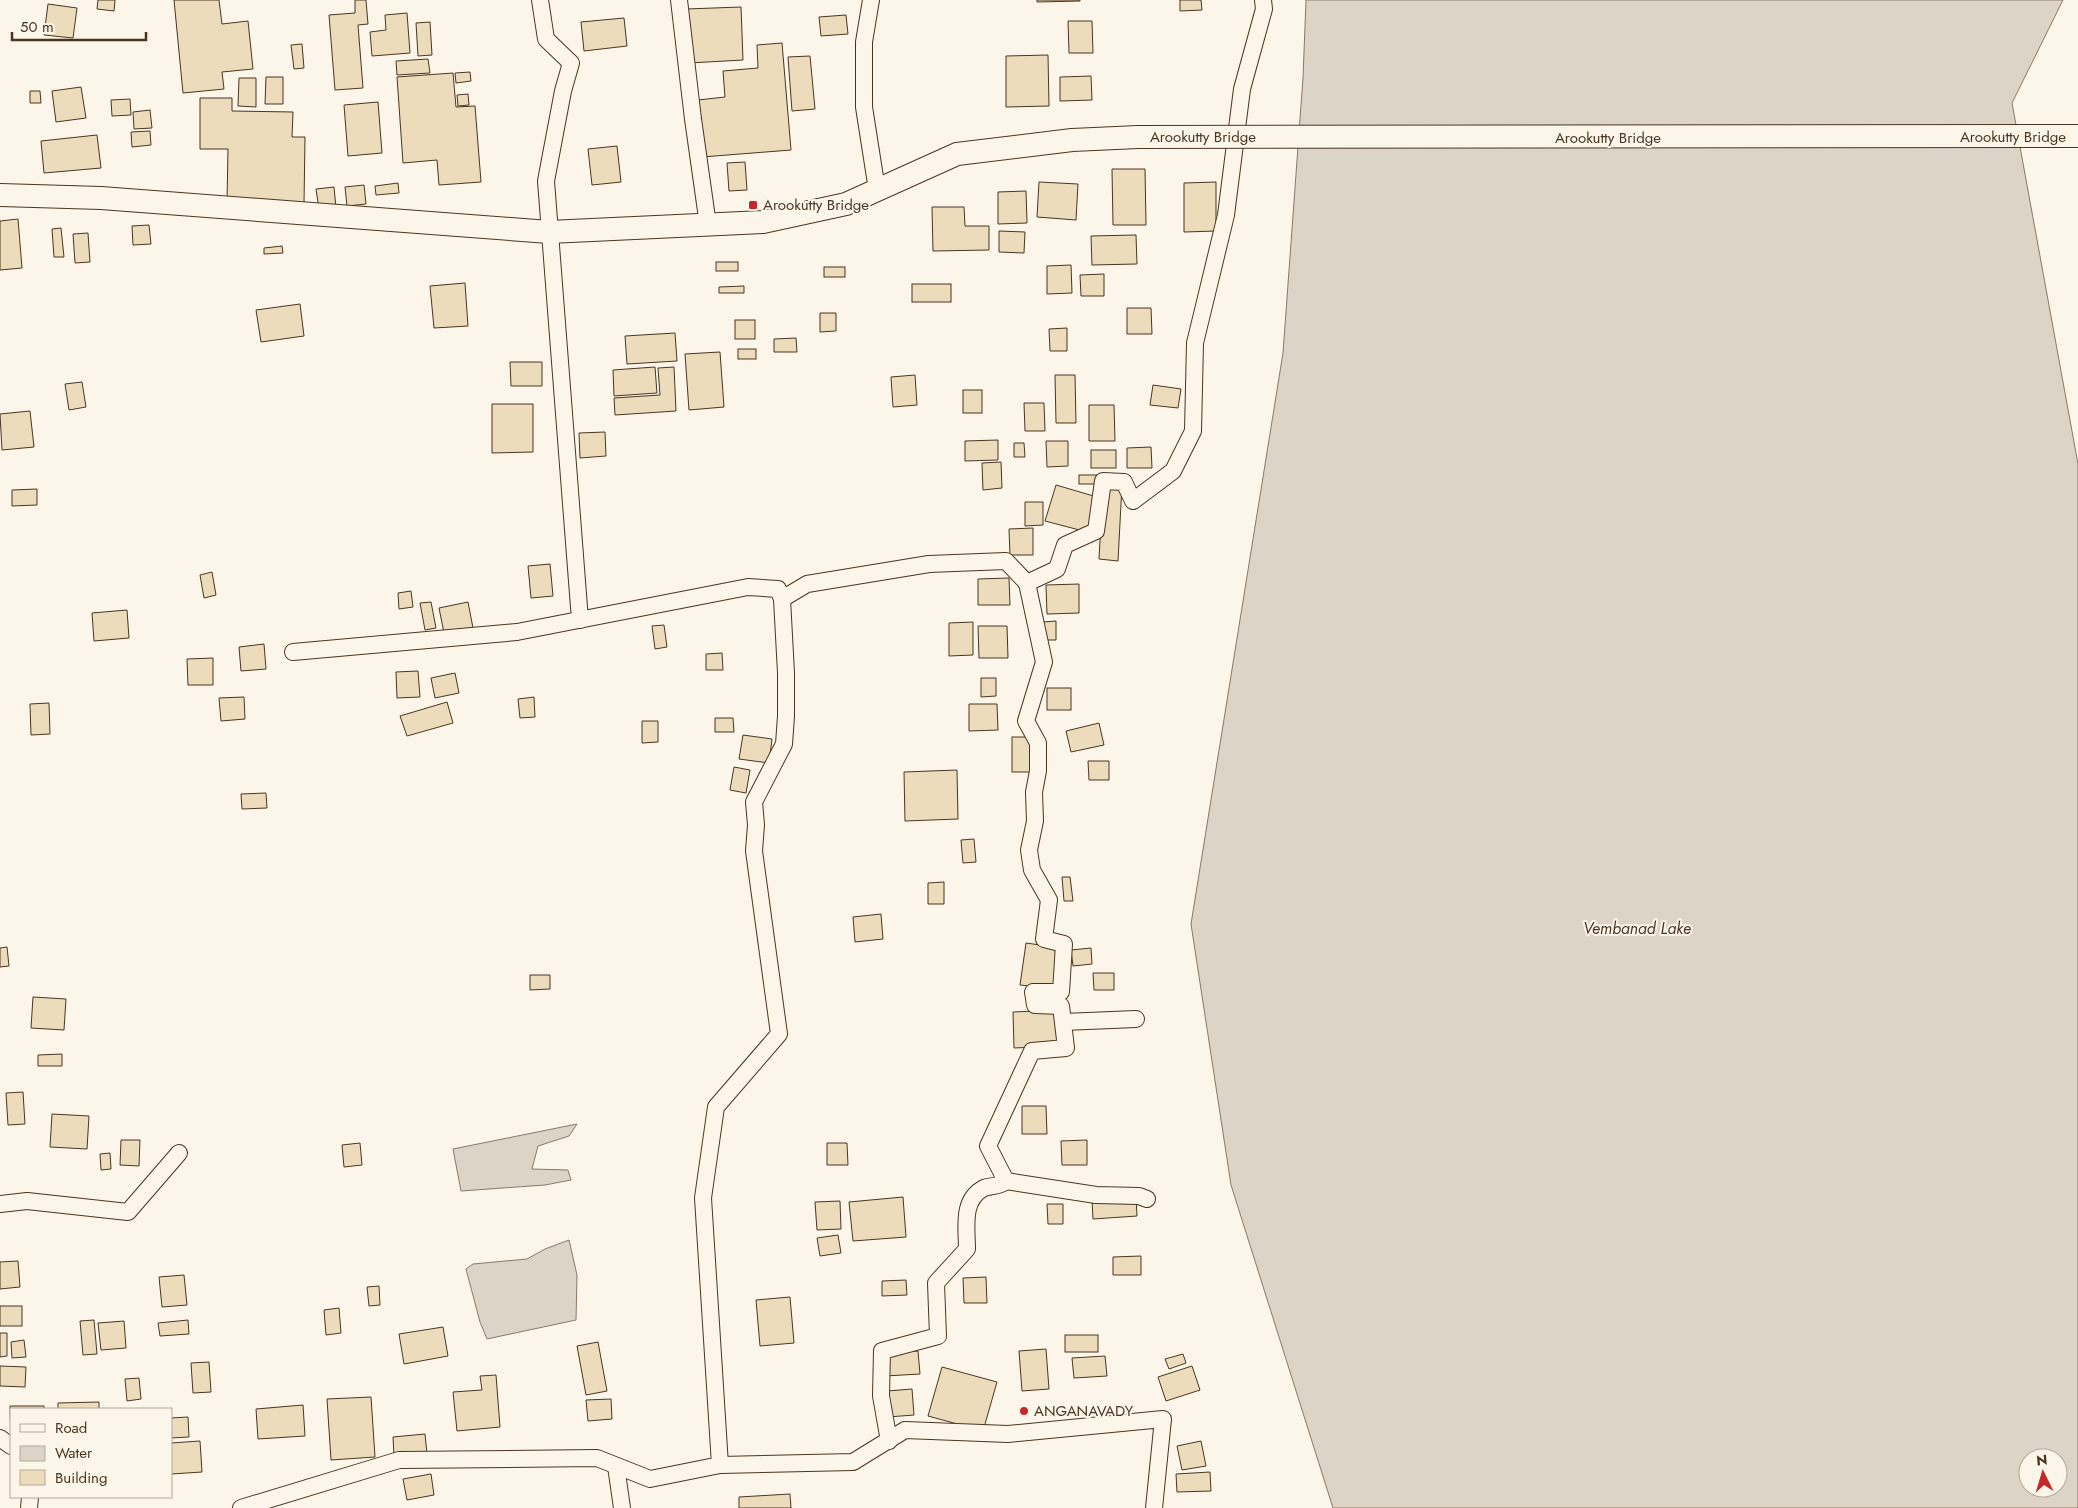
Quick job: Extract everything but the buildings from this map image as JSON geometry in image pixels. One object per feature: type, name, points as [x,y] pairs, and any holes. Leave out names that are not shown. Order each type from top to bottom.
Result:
[{"type":"main road","name":"Arookutty Bridge","points":[[0,195],[101,198],[549,232],[763,222],[846,204],[957,154],[1072,140],[1138,136],[2078,136]]},
{"type":"street","points":[[540,0],[546,39],[571,63],[563,91],[546,181],[580,620]]},
{"type":"street","points":[[679,0],[692,119],[708,225]]},
{"type":"street","points":[[871,0],[864,42],[864,107],[877,190]]},
{"type":"street","points":[[1026,583],[1057,568],[1065,545],[1096,531],[1103,481],[1124,482],[1133,501],[1173,471],[1193,431],[1195,342],[1226,215],[1242,89],[1264,9],[1263,0]]},
{"type":"street","points":[[782,599],[807,584],[929,564],[1006,561],[1026,583],[1044,662],[1026,721],[1038,743],[1038,771],[1034,792],[1035,822],[1029,850],[1032,870],[1049,900],[1044,939],[1064,944],[1061,992],[1033,992],[1035,1006],[1061,1006],[1066,1048],[1032,1051],[988,1146],[1006,1181]]},
{"type":"street","points":[[293,652],[517,632],[748,587],[778,589],[782,599],[786,682],[784,744],[754,802],[756,825],[754,851],[779,1034],[716,1107],[703,1198],[720,1465]]},
{"type":"street","points":[[1063,1022],[1136,1019]]},
{"type":"street","points":[[0,1204],[26,1200],[128,1212],[179,1153]]},
{"type":"street","points":[[889,1440],[881,1396],[882,1352],[938,1336],[936,1283],[967,1249],[966,1211],[975,1196],[985,1188],[1003,1184],[1006,1181],[1096,1195],[1139,1196],[1147,1199]]},
{"type":"street","points":[[241,1508],[399,1460],[597,1458],[650,1479],[720,1465],[853,1462],[905,1430],[1008,1434],[1163,1419],[1154,1508]]},
{"type":"street","points":[[616,1466],[622,1508]]},
{"type":"water","name":"Vembanad Lake","points":[[1306,0],[2063,0],[2012,103],[2078,464],[2078,1508],[1333,1508],[1231,1185],[1191,924],[1283,353],[1303,78]]},
{"type":"water","points":[[577,1124],[569,1136],[538,1146],[532,1169],[568,1170],[571,1180],[545,1185],[461,1191],[453,1149]]},
{"type":"water","points":[[569,1240],[577,1275],[576,1320],[487,1339],[480,1322],[466,1269],[473,1264],[527,1259],[545,1249]]},
{"type":"place","name":"Arookutty Bridge","points":[[753,205]]},
{"type":"place","name":"ANGANAVADY","points":[[1024,1411]]}]
